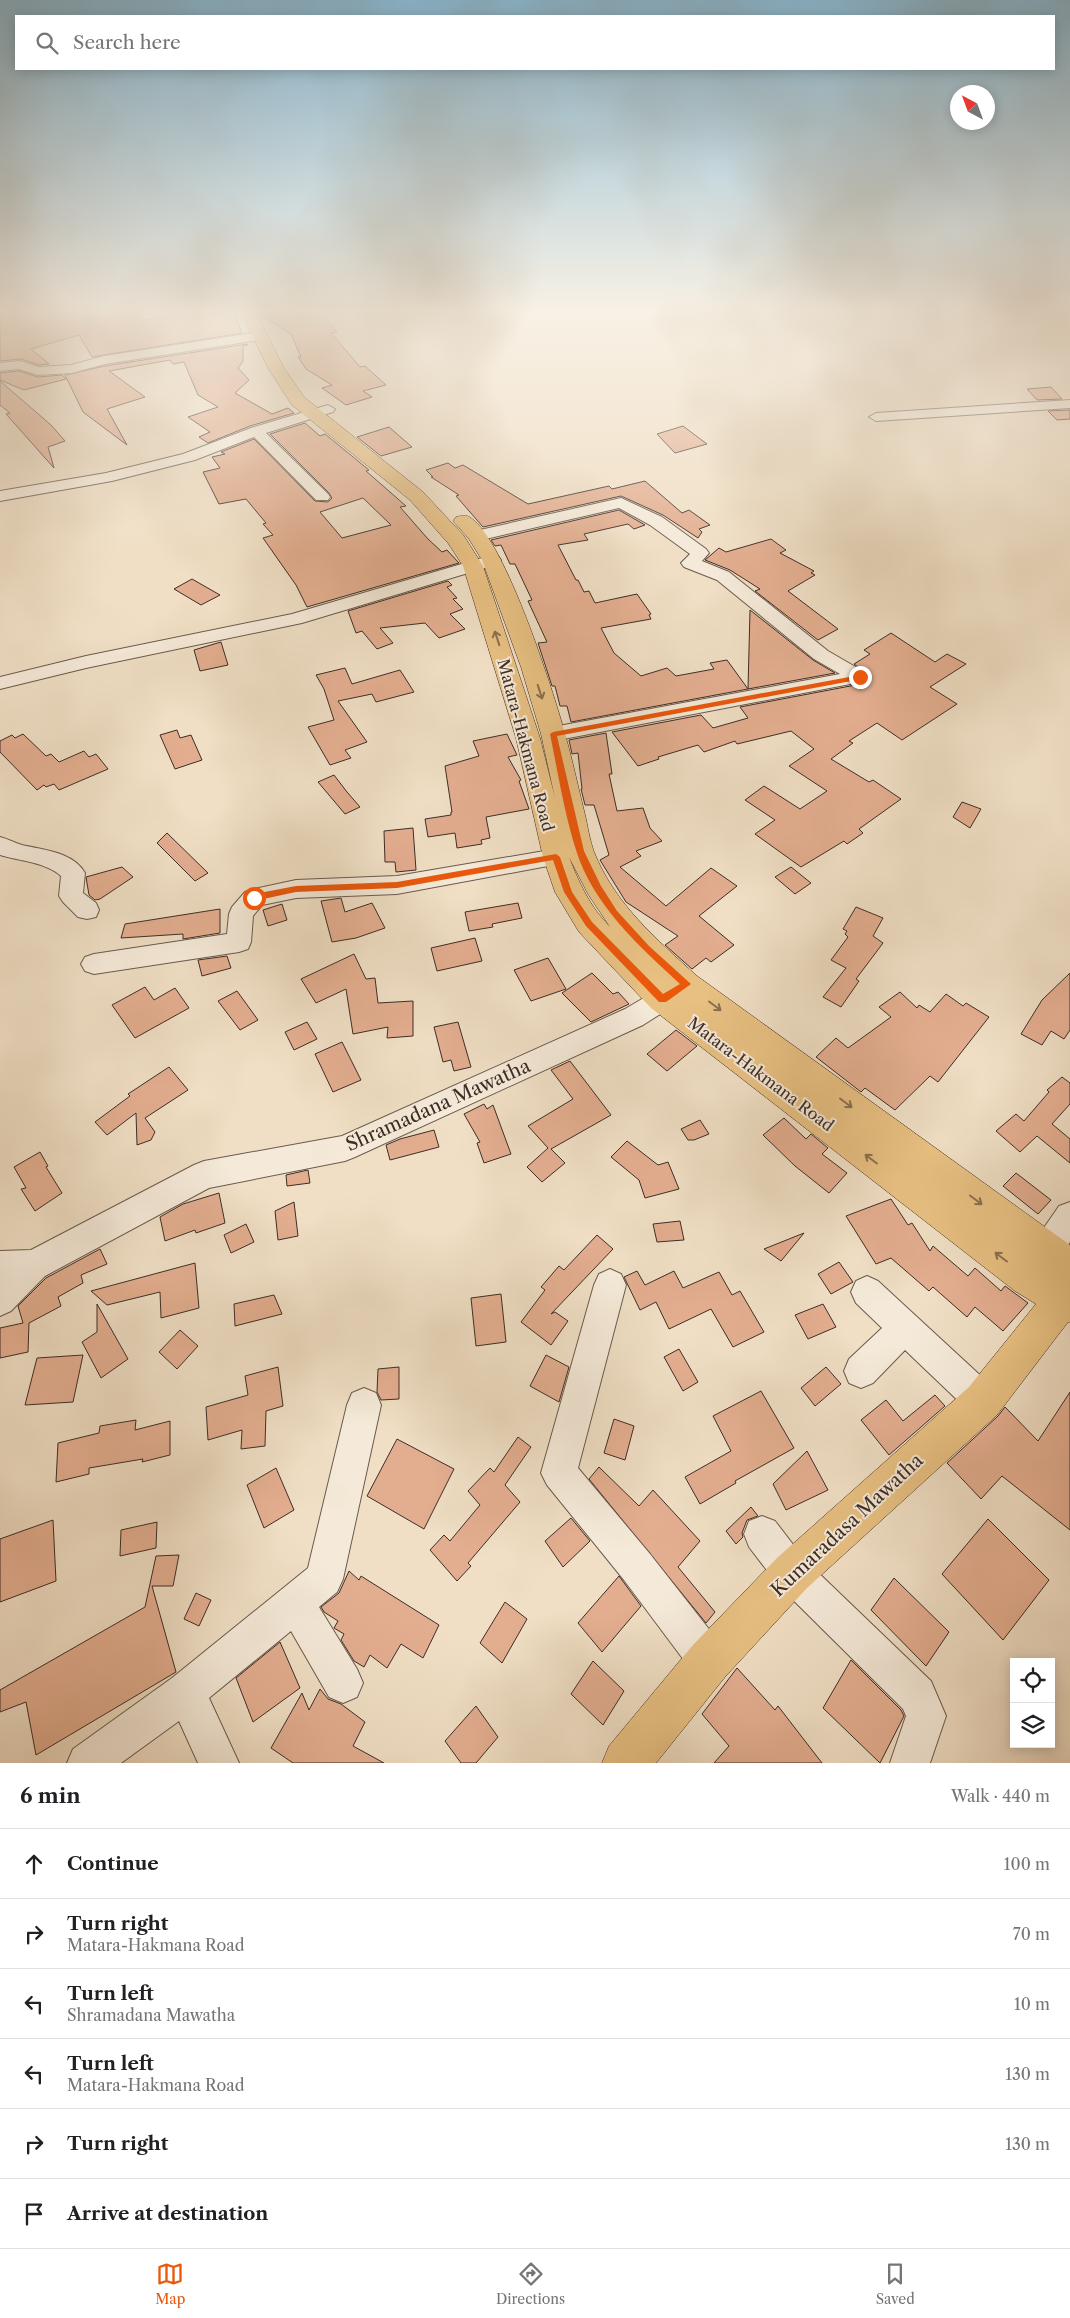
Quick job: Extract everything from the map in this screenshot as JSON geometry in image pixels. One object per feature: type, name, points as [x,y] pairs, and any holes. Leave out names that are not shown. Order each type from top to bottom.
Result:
[{"type":"main road","name":"Matara-Hakmana Road","points":[[290,391],[298,401],[321,411],[434,490],[477,536],[556,857],[568,892],[589,924],[662,1000],[1028,1278],[1064,1282]]},
{"type":"main road","name":"Matara-Hakmana Road","points":[[308,391],[321,411],[419,497],[458,540],[483,563],[532,667],[553,734],[580,851],[598,887],[614,913],[646,948],[686,984],[1064,1282]]},
{"type":"main road","name":"Kumaradasa Mawatha","points":[[626,1763],[709,1661],[792,1573],[983,1401],[1064,1282]]},
{"type":"street","points":[[876,417],[1070,404]]},
{"type":"street","points":[[0,496],[106,478],[189,457],[256,431],[321,411]]},
{"type":"street","points":[[256,431],[322,497]]},
{"type":"street","points":[[477,536],[621,503],[656,521],[700,553],[690,563],[723,576],[821,655],[860,677],[553,734]]},
{"type":"street","points":[[0,684],[86,662],[295,619],[483,563]]},
{"type":"street","points":[[0,845],[10,851],[66,865],[73,873],[71,896],[87,910]]},
{"type":"street","points":[[94,964],[239,942],[241,914],[254,898],[296,889],[397,885],[556,857]]},
{"type":"street","name":"Shramadana Mawatha","points":[[0,1300],[34,1265],[204,1175],[344,1148],[634,1018],[686,984]]},
{"type":"street","points":[[1028,1278],[1064,1282],[1070,1216]]},
{"type":"street","points":[[0,1266],[34,1265]]},
{"type":"street","points":[[610,1285],[559,1473],[637,1567],[709,1661]]},
{"type":"street","points":[[867,1292],[983,1401]]},
{"type":"street","points":[[861,1371],[905,1328]]},
{"type":"street","points":[[87,1763],[186,1692],[296,1604],[324,1579],[364,1405]]},
{"type":"street","points":[[762,1534],[792,1573],[918,1695],[926,1716],[910,1763]]},
{"type":"street","points":[[296,1604],[343,1683]]},
{"type":"street","points":[[186,1692],[218,1763]]},
{"type":"building","points":[[0,391],[12,391],[51,425],[65,441],[48,447],[54,468],[6,414],[10,413],[0,405]]},
{"type":"building","points":[[73,391],[137,391],[145,397],[107,409],[127,445],[83,412]]},
{"type":"building","points":[[196,391],[237,391],[235,393],[272,414],[288,408],[294,413],[250,426],[208,443],[199,437],[210,432],[188,417],[218,407],[198,395]]},
{"type":"building","points":[[327,391],[363,391],[372,397],[346,405]]},
{"type":"building","points":[[1029,391],[1055,391],[1062,399],[1037,400]]},
{"type":"building","points":[[1070,410],[1070,419],[1057,420],[1048,411]]},
{"type":"building","points":[[305,423],[320,436],[325,434],[369,470],[366,471],[406,506],[400,507],[428,539],[442,552],[447,550],[459,563],[307,607],[296,585],[263,538],[273,535],[263,524],[266,523],[246,499],[219,504],[203,472],[220,468],[212,457],[225,454],[221,452],[254,439],[315,501],[328,502],[332,498],[329,493],[270,434]],"holes":[[[363,498],[391,525],[342,538],[320,512]]]},
{"type":"building","points":[[683,426],[707,444],[675,453],[657,434]]},
{"type":"building","points":[[389,427],[412,447],[381,456],[357,437]]},
{"type":"building","points":[[448,463],[455,468],[463,465],[528,504],[609,486],[612,489],[645,481],[682,513],[689,510],[710,525],[699,529],[702,532],[698,538],[663,515],[621,496],[483,527],[456,496],[459,495],[431,477],[433,477],[426,470]]},
{"type":"building","points":[[619,510],[645,525],[634,529],[628,524],[584,534],[588,540],[558,545],[576,580],[578,580],[584,592],[589,591],[595,603],[637,594],[651,614],[649,615],[651,619],[601,628],[614,653],[641,676],[667,668],[676,676],[714,669],[710,663],[727,660],[748,689],[571,722],[567,706],[560,706],[555,686],[552,686],[538,643],[547,642],[528,601],[532,600],[515,564],[510,564],[501,545],[495,546],[491,540]]},
{"type":"building","points":[[771,539],[786,550],[780,553],[814,571],[811,573],[815,575],[788,591],[838,629],[818,640],[755,591],[760,589],[730,570],[705,560],[719,548],[726,552]]},
{"type":"building","points":[[192,579],[220,595],[201,605],[174,589]]},
{"type":"building","points":[[448,581],[452,585],[447,587],[457,598],[453,599],[463,609],[450,614],[465,629],[439,638],[425,623],[380,628],[393,643],[377,649],[362,631],[356,633],[348,611]]},
{"type":"building","points":[[750,610],[813,660],[835,673],[748,689]]},
{"type":"building","points":[[891,633],[935,662],[947,654],[966,664],[930,687],[957,704],[902,740],[877,723],[849,741],[853,743],[831,759],[869,782],[873,780],[901,799],[859,829],[863,833],[847,844],[844,841],[801,867],[755,834],[775,820],[745,800],[764,786],[800,809],[827,791],[789,766],[814,749],[791,731],[737,744],[735,741],[704,752],[698,745],[658,757],[659,759],[638,766],[612,732],[701,715],[713,728],[748,718],[740,707],[866,683],[870,676],[854,664],[870,654],[864,650]]},
{"type":"building","points":[[221,642],[228,665],[200,671],[194,650]]},
{"type":"building","points":[[345,668],[352,684],[400,670],[414,692],[376,702],[372,694],[338,701],[367,742],[345,750],[351,758],[330,765],[308,727],[334,720],[324,689],[316,675]]},
{"type":"building","points":[[177,730],[180,738],[191,735],[202,760],[175,769],[160,735]]},
{"type":"building","points":[[606,733],[612,774],[609,774],[617,811],[643,808],[650,828],[662,841],[636,851],[641,856],[620,867],[666,906],[711,868],[737,886],[699,916],[734,945],[711,962],[706,958],[692,969],[665,945],[678,936],[626,902],[600,860],[609,855],[594,805],[585,805],[581,789],[578,753],[572,754],[569,740]]},
{"type":"building","points":[[23,734],[46,756],[51,754],[59,762],[84,751],[89,757],[96,754],[108,769],[59,790],[54,784],[46,787],[44,785],[37,790],[0,752],[0,741],[12,735],[15,738]]},
{"type":"building","points":[[507,734],[517,755],[508,757],[521,780],[519,781],[529,809],[486,817],[490,838],[481,840],[482,844],[457,848],[455,833],[428,837],[425,819],[451,815],[452,812],[445,766],[479,756],[473,741]]},
{"type":"building","points":[[334,775],[360,807],[345,814],[318,782]]},
{"type":"building","points":[[962,802],[981,809],[970,828],[953,817]]},
{"type":"building","points":[[413,828],[416,870],[396,872],[395,862],[385,862],[384,831]]},
{"type":"building","points":[[167,833],[208,873],[195,881],[157,843]]},
{"type":"building","points":[[122,867],[133,877],[100,899],[95,900],[89,895],[86,877]]},
{"type":"building","points":[[791,867],[811,883],[795,894],[775,877]]},
{"type":"building","points":[[341,898],[345,912],[372,903],[385,928],[356,938],[332,942],[321,901]]},
{"type":"building","points":[[518,903],[522,918],[492,924],[493,927],[469,931],[465,912]]},
{"type":"building","points":[[282,904],[287,920],[268,926],[263,910]]},
{"type":"building","points":[[856,907],[883,918],[873,936],[883,943],[856,979],[859,981],[841,1007],[823,997],[846,968],[831,960],[848,937],[845,934],[847,931],[843,929]]},
{"type":"building","points":[[220,909],[220,933],[183,939],[183,934],[121,938],[125,924]]},
{"type":"building","points":[[475,938],[482,961],[437,971],[431,948]]},
{"type":"building","points":[[354,954],[366,979],[375,978],[378,1003],[413,1001],[413,1036],[387,1038],[388,1027],[353,1034],[346,989],[316,1003],[301,979]]},
{"type":"building","points":[[227,956],[231,968],[202,976],[198,960]]},
{"type":"building","points":[[548,958],[566,989],[531,1001],[514,970]]},
{"type":"building","points":[[592,973],[613,994],[618,992],[629,1004],[591,1022],[562,993]]},
{"type":"building","points":[[1070,973],[1070,1030],[1064,1039],[1051,1031],[1042,1045],[1021,1034],[1042,1000]]},
{"type":"building","points":[[145,987],[154,1000],[175,988],[189,1008],[135,1038],[112,1005]]},
{"type":"building","points":[[237,991],[258,1020],[240,1030],[218,1001]]},
{"type":"building","points":[[900,992],[917,1008],[919,1005],[930,1012],[946,994],[963,1006],[966,1003],[989,1017],[938,1082],[930,1076],[895,1110],[865,1088],[861,1092],[816,1057],[836,1038],[848,1048],[891,1017],[879,1007]]},
{"type":"building","points":[[307,1022],[317,1039],[294,1050],[285,1032]]},
{"type":"building","points":[[458,1022],[471,1067],[454,1071],[451,1060],[443,1062],[434,1027]]},
{"type":"building","points":[[676,1030],[697,1046],[667,1071],[647,1054]]},
{"type":"building","points":[[342,1042],[361,1080],[333,1092],[315,1054]]},
{"type":"building","points":[[570,1061],[611,1115],[551,1149],[565,1163],[542,1182],[527,1167],[548,1148],[528,1126],[573,1099],[551,1070]]},
{"type":"building","points":[[169,1067],[188,1090],[145,1118],[155,1132],[151,1140],[137,1145],[136,1113],[107,1135],[95,1122],[130,1096],[128,1094]]},
{"type":"building","points":[[1062,1077],[1070,1083],[1070,1104],[1052,1124],[1070,1139],[1070,1163],[1037,1136],[1020,1152],[996,1131],[1016,1114],[1024,1121],[1049,1092],[1047,1090]]},
{"type":"building","points":[[484,1104],[487,1109],[493,1105],[511,1154],[484,1163],[477,1143],[480,1142],[464,1114]]},
{"type":"building","points":[[784,1118],[806,1139],[811,1134],[828,1148],[822,1154],[847,1173],[829,1193],[795,1166],[763,1135]]},
{"type":"building","points":[[700,1120],[709,1134],[694,1140],[688,1140],[681,1129]]},
{"type":"building","points":[[434,1130],[439,1147],[390,1160],[386,1145],[400,1139]]},
{"type":"building","points":[[627,1141],[658,1165],[668,1162],[679,1189],[645,1198],[639,1180],[611,1157]]},
{"type":"building","points":[[40,1152],[48,1166],[46,1167],[62,1193],[35,1211],[21,1189],[26,1188],[14,1167]]},
{"type":"building","points":[[308,1170],[310,1183],[287,1186],[286,1175]]},
{"type":"building","points":[[1016,1173],[1051,1200],[1038,1214],[1003,1186]]},
{"type":"building","points":[[219,1193],[225,1223],[196,1233],[195,1230],[165,1241],[160,1217],[183,1204]]},
{"type":"building","points":[[891,1199],[908,1225],[912,1223],[930,1251],[933,1246],[968,1276],[975,1268],[1001,1291],[1005,1286],[1028,1303],[1003,1331],[975,1307],[967,1317],[933,1287],[929,1291],[891,1258],[876,1264],[846,1216]]},
{"type":"building","points":[[294,1202],[298,1236],[278,1240],[275,1211]]},
{"type":"building","points":[[680,1221],[684,1240],[657,1242],[653,1224]]},
{"type":"building","points":[[246,1224],[254,1242],[231,1253],[224,1235]]},
{"type":"building","points":[[804,1233],[781,1261],[764,1249]]},
{"type":"building","points":[[597,1235],[613,1249],[551,1314],[555,1312],[568,1321],[551,1345],[521,1322],[545,1290],[541,1287],[559,1266],[564,1270]]},
{"type":"building","points":[[100,1249],[107,1264],[81,1275],[83,1283],[58,1297],[61,1306],[29,1323],[28,1352],[0,1358],[0,1328],[23,1323],[18,1306],[46,1278]]},
{"type":"building","points":[[839,1262],[853,1282],[831,1294],[818,1274]]},
{"type":"building","points":[[195,1263],[199,1308],[161,1318],[160,1292],[107,1305],[91,1291]]},
{"type":"building","points":[[637,1271],[645,1285],[674,1271],[683,1288],[719,1272],[732,1295],[740,1291],[764,1332],[733,1347],[711,1309],[669,1329],[656,1302],[640,1310],[624,1277]]},
{"type":"building","points":[[501,1294],[506,1342],[476,1346],[471,1298]]},
{"type":"building","points":[[274,1295],[282,1314],[235,1326],[234,1304]]},
{"type":"building","points":[[97,1304],[128,1359],[101,1378],[82,1342],[97,1332]]},
{"type":"building","points":[[823,1304],[836,1327],[808,1339],[795,1315]]},
{"type":"building","points":[[180,1330],[198,1346],[177,1369],[159,1352]]},
{"type":"building","points":[[679,1349],[698,1382],[683,1391],[664,1357]]},
{"type":"building","points":[[83,1355],[73,1402],[25,1405],[37,1358]]},
{"type":"building","points":[[546,1355],[569,1367],[559,1402],[530,1386]]},
{"type":"building","points":[[278,1367],[283,1406],[266,1411],[265,1446],[241,1449],[242,1430],[208,1440],[206,1407],[248,1395],[245,1376]]},
{"type":"building","points":[[399,1367],[399,1399],[381,1400],[377,1392],[378,1369]]},
{"type":"building","points":[[826,1367],[841,1384],[815,1406],[801,1388]]},
{"type":"building","points":[[761,1391],[794,1448],[735,1481],[736,1483],[700,1504],[685,1477],[731,1451],[713,1416]]},
{"type":"building","points":[[1070,1392],[1070,1530],[1002,1476],[981,1499],[947,1463],[998,1416],[1005,1407],[1038,1441]]},
{"type":"building","points":[[935,1395],[945,1406],[889,1455],[861,1420],[886,1400],[903,1421]]},
{"type":"building","points":[[614,1419],[634,1426],[625,1460],[604,1453]]},
{"type":"building","points":[[136,1420],[135,1430],[170,1421],[170,1455],[142,1462],[143,1459],[89,1468],[89,1474],[56,1482],[58,1443],[99,1433],[100,1426]]},
{"type":"building","points":[[518,1437],[531,1447],[505,1485],[520,1502],[468,1563],[471,1566],[457,1581],[430,1550],[444,1535],[450,1541],[480,1505],[468,1491],[490,1468],[494,1472]]},
{"type":"building","points":[[397,1439],[454,1469],[424,1529],[367,1496]]},
{"type":"building","points":[[807,1451],[828,1490],[786,1510],[773,1484]]},
{"type":"building","points":[[599,1467],[639,1506],[653,1490],[700,1541],[678,1567],[715,1612],[706,1623],[589,1479]]},
{"type":"building","points":[[276,1468],[294,1510],[264,1528],[247,1485]]},
{"type":"building","points":[[751,1507],[758,1516],[747,1520],[742,1533],[743,1537],[736,1544],[726,1531]]},
{"type":"building","points":[[571,1518],[590,1541],[563,1567],[545,1541]]},
{"type":"building","points":[[988,1519],[1049,1580],[1003,1640],[942,1574]]},
{"type":"building","points":[[53,1520],[56,1581],[0,1602],[0,1539]]},
{"type":"building","points":[[157,1522],[156,1548],[120,1556],[121,1530]]},
{"type":"building","points":[[179,1555],[173,1586],[152,1586],[176,1672],[36,1755],[26,1702],[0,1712],[0,1690],[145,1607],[156,1556]]},
{"type":"building","points":[[349,1571],[359,1580],[361,1576],[439,1625],[423,1658],[401,1644],[387,1668],[370,1655],[364,1667],[354,1661],[341,1640],[344,1634],[334,1628],[338,1621],[324,1612],[321,1607],[339,1593]]},
{"type":"building","points":[[619,1576],[641,1606],[602,1652],[578,1623]]},
{"type":"building","points":[[894,1578],[949,1632],[926,1666],[871,1610]]},
{"type":"building","points":[[196,1593],[211,1600],[199,1626],[184,1619]]},
{"type":"building","points":[[505,1602],[527,1619],[502,1663],[480,1643]]},
{"type":"building","points":[[280,1642],[300,1688],[253,1722],[236,1678]]},
{"type":"building","points":[[851,1660],[901,1710],[904,1716],[880,1763],[823,1708]]},
{"type":"building","points":[[593,1661],[624,1691],[603,1725],[571,1694]]},
{"type":"building","points":[[737,1668],[775,1710],[778,1706],[822,1763],[714,1763],[729,1746],[702,1714]]},
{"type":"building","points":[[320,1689],[328,1699],[341,1704],[365,1722],[353,1746],[384,1763],[293,1763],[271,1748],[302,1693],[309,1710]]},
{"type":"building","points":[[476,1706],[498,1737],[476,1763],[461,1763],[445,1741]]},
{"type":"route","points":[[254,898],[296,889],[397,885],[556,857],[568,892],[589,924],[662,1000],[686,984],[646,948],[614,913],[598,887],[580,851],[553,734],[860,677]]}]
